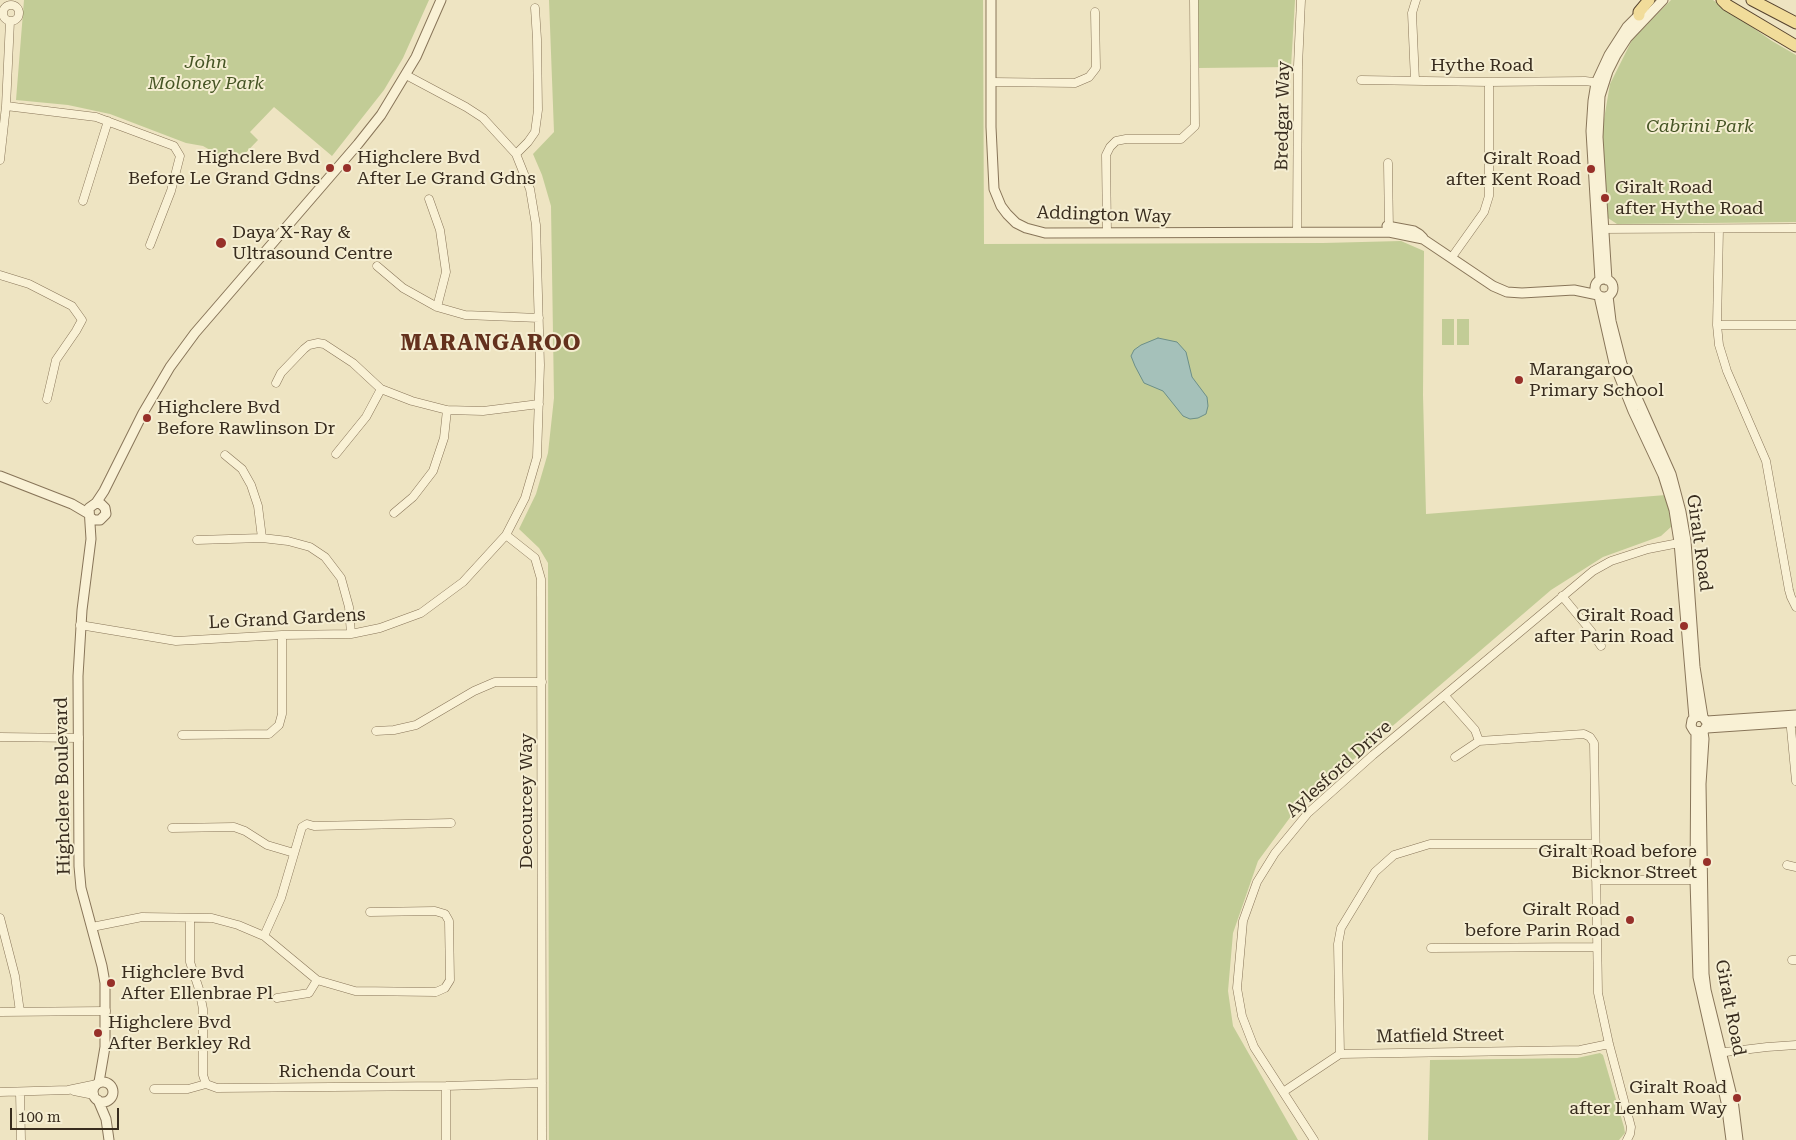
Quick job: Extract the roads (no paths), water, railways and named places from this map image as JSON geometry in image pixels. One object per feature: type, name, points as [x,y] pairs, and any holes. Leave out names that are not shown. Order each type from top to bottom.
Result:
[{"type":"main road","points":[[1638,15],[1649,0]]},
{"type":"main road","points":[[1722,0],[1727,5],[1796,46]]},
{"type":"main road","points":[[1752,0],[1796,23]]},
{"type":"street","points":[[0,476],[94,511],[142,413],[181,351],[226,296],[358,144],[381,114],[406,75],[424,41],[441,0]]},
{"type":"street","name":"Addington Way","points":[[991,0],[994,82]]},
{"type":"street","name":"Addington Way","points":[[996,0],[993,182],[996,196],[1004,210],[1016,224],[1035,232],[1046,233],[1106,230],[1388,229],[1423,239],[1493,286],[1507,292],[1574,290],[1602,281]]},
{"type":"street","points":[[1106,230],[1106,156],[1110,147],[1116,142],[1126,139],[1181,139],[1195,126],[1194,0]]},
{"type":"street","name":"Bredgar Way","points":[[1297,230],[1298,66],[1301,0]]},
{"type":"street","points":[[1415,81],[1412,12],[1416,0]]},
{"type":"street","points":[[1602,281],[1611,284],[1612,292],[1602,296],[1595,288],[1602,281],[1598,114],[1602,69],[1618,38],[1654,0]]},
{"type":"street","points":[[1600,83],[1626,38],[1663,0]]},
{"type":"street","points":[[9,2],[17,7],[19,12],[17,18],[10,21],[1,13],[9,2]]},
{"type":"street","points":[[516,154],[535,132],[538,110],[535,8]]},
{"type":"street","points":[[994,82],[1076,83],[1089,77],[1096,68],[1095,12]]},
{"type":"street","points":[[0,160],[6,106],[10,21]]},
{"type":"street","name":"Le Grand Gardens","points":[[80,625],[176,641],[282,635],[351,634],[380,628],[421,613],[463,582],[506,535],[525,498],[537,457],[539,318],[536,225],[530,189],[516,154],[483,118],[406,75]]},
{"type":"street","name":"Hythe Road","points":[[1361,80],[1489,82],[1584,80],[1600,83]]},
{"type":"street","points":[[1452,257],[1484,212],[1489,196],[1489,82]]},
{"type":"street","points":[[6,106],[96,117],[174,146],[180,156],[171,191],[150,245]]},
{"type":"street","points":[[83,201],[108,121]]},
{"type":"street","points":[[1388,163],[1388,229]]},
{"type":"street","points":[[429,199],[440,230],[446,272],[437,307]]},
{"type":"street","points":[[1719,228],[1717,325],[1719,345],[1726,371],[1766,461],[1790,597],[1796,607]]},
{"type":"street","points":[[1600,229],[1796,228]]},
{"type":"street","points":[[377,266],[403,288],[437,307],[465,315],[539,318]]},
{"type":"street","points":[[0,275],[28,284],[72,306],[82,320],[56,360],[47,399]]},
{"type":"street","name":"Addington Way","points":[[1574,290],[1602,296]]},
{"type":"street","name":"Giralt Road","points":[[1602,296],[1611,321],[1622,364],[1671,474],[1682,512],[1683,542],[1704,739],[1701,768],[1699,880],[1704,974],[1731,1140]]},
{"type":"street","points":[[1717,325],[1796,325]]},
{"type":"street","points":[[276,383],[281,373],[304,348],[309,344],[318,343],[324,344],[353,363],[381,389],[412,401],[447,410],[483,411],[539,404]]},
{"type":"street","points":[[336,454],[366,417],[381,389]]},
{"type":"street","points":[[394,514],[413,497],[433,472],[444,438],[447,410]]},
{"type":"street","points":[[225,456],[242,469],[251,486],[258,506],[262,538]]},
{"type":"street","name":"Highclere Boulevard","points":[[94,511],[78,651],[79,866],[81,888],[105,984],[104,1060],[100,1072],[102,1083],[114,1092],[109,1100],[106,1120]]},
{"type":"street","name":"Decourcey Way","points":[[506,535],[536,558],[542,579],[542,1140]]},
{"type":"street","points":[[196,540],[262,538],[288,541],[310,548],[325,557],[340,578],[349,607],[351,634]]},
{"type":"street","name":"Aylesford Drive","points":[[1314,1140],[1254,1047],[1242,1016],[1237,988],[1243,921],[1257,882],[1275,853],[1308,813],[1373,755],[1593,571],[1611,560],[1648,549],[1683,542]]},
{"type":"street","points":[[1562,596],[1591,631],[1600,646]]},
{"type":"street","points":[[182,735],[268,734],[280,725],[282,714],[282,635]]},
{"type":"street","points":[[376,731],[394,730],[416,725],[474,691],[495,682],[542,682]]},
{"type":"street","points":[[1445,696],[1475,730],[1479,741]]},
{"type":"street","points":[[1702,724],[1793,719],[1796,781]]},
{"type":"street","points":[[1455,758],[1479,741],[1584,734],[1590,737],[1594,743],[1598,993],[1630,1127],[1630,1134],[1627,1140]]},
{"type":"street","points":[[0,737],[79,738]]},
{"type":"street","points":[[264,936],[281,898],[302,827],[306,824],[314,826],[451,823]]},
{"type":"street","points":[[172,828],[234,827],[245,831],[267,846],[294,854]]},
{"type":"street","points":[[1283,1092],[1340,1054],[1338,944],[1341,928],[1375,872],[1394,855],[1430,844],[1595,844]]},
{"type":"street","points":[[1787,864],[1796,867]]},
{"type":"street","points":[[1596,880],[1699,880]]},
{"type":"street","points":[[92,927],[142,917],[212,918],[238,925],[264,936],[317,980],[355,991],[436,992],[445,988],[450,980],[449,921],[445,914],[435,911],[370,912]]},
{"type":"street","points":[[0,918],[15,976],[20,1012]]},
{"type":"street","points":[[190,918],[190,962],[204,1009],[203,1075],[206,1084]]},
{"type":"street","points":[[1431,948],[1597,947]]},
{"type":"street","points":[[277,998],[310,993],[317,980]]},
{"type":"street","points":[[0,1012],[106,1011]]},
{"type":"street","name":"Matfield Street","points":[[1340,1054],[1580,1050],[1609,1044]]},
{"type":"street","points":[[1718,1053],[1796,1045]]},
{"type":"street","name":"Giralt Road","points":[[1718,1053],[1733,1100],[1738,1140]]},
{"type":"street","points":[[0,1092],[68,1090],[102,1083]]},
{"type":"street","name":"Highclere Boulevard","points":[[102,1083],[93,1089],[106,1120],[109,1140]]},
{"type":"street","name":"Richenda Court","points":[[154,1089],[188,1089],[206,1084],[218,1088],[446,1086],[542,1083]]},
{"type":"street","points":[[446,1086],[446,1140]]},
{"type":"street","points":[[68,1090],[104,1102],[109,1100]]},
{"type":"street","points":[[20,1092],[21,1140]]},
{"type":"water","points":[[1158,338],[1177,342],[1186,352],[1192,377],[1207,397],[1208,406],[1206,414],[1190,419],[1183,416],[1163,391],[1144,383],[1131,356],[1134,350],[1141,345]]},
{"type":"place","name":"Highclere Bvd Before Le Grand Gdns","points":[[330,168]]},
{"type":"place","name":"Highclere Bvd After Le Grand Gdns","points":[[347,168]]},
{"type":"place","name":"Giralt Road after Kent Road","points":[[1591,169]]},
{"type":"place","name":"Giralt Road after Hythe Road","points":[[1605,198]]},
{"type":"place","name":"Daya X-Ray & Ultrasound Centre","points":[[221,243]]},
{"type":"place","name":"Marangaroo Primary School","points":[[1519,380]]},
{"type":"place","name":"Highclere Bvd Before Rawlinson Dr","points":[[147,418]]},
{"type":"place","name":"Giralt Road after Parin Road","points":[[1684,626]]},
{"type":"place","name":"Giralt Road before Bicknor Street","points":[[1707,862]]},
{"type":"place","name":"Giralt Road before Parin Road","points":[[1630,920]]},
{"type":"place","name":"Highclere Bvd After Ellenbrae Pl","points":[[111,983]]},
{"type":"place","name":"Highclere Bvd After Berkley Rd","points":[[98,1033]]},
{"type":"place","name":"Giralt Road after Lenham Way","points":[[1737,1098]]},
{"type":"district","name":"MARANGAROO","points":[[491,344]]},
{"type":"park label","name":"John Moloney Park","points":[[206,73]]},
{"type":"park label","name":"Cabrini Park","points":[[1700,127]]}]
